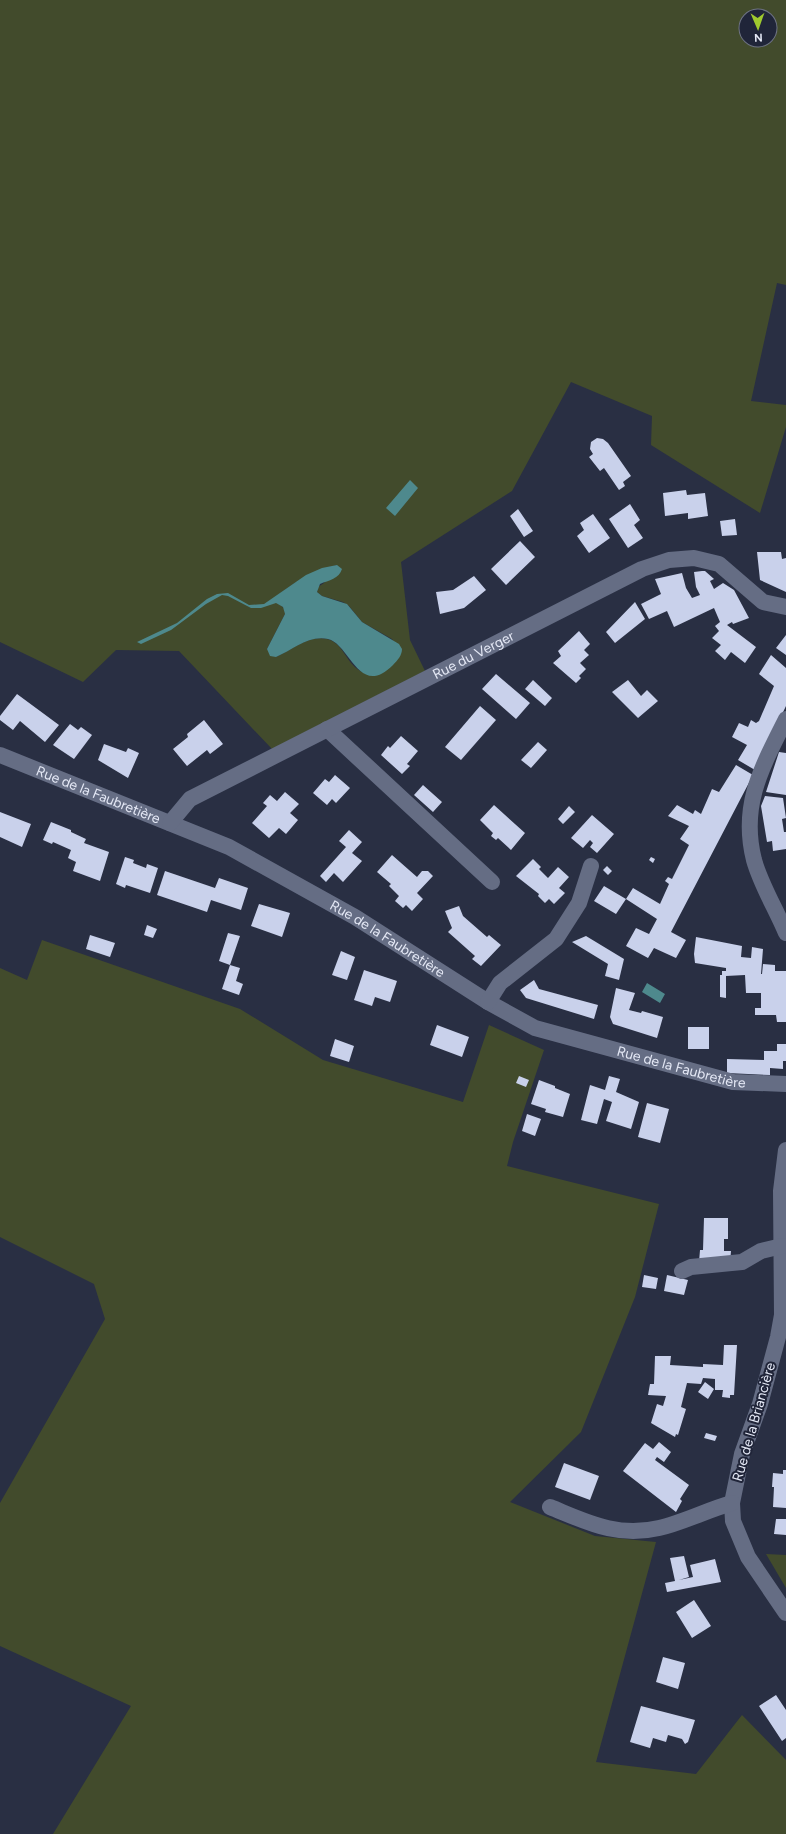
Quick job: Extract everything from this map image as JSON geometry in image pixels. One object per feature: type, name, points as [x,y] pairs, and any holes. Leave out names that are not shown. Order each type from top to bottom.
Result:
[{"type":"street","name":"Rue du Verger","points":[[170,823],[190,799],[642,569],[669,560],[694,558],[719,564],[763,602],[786,607]]},
{"type":"street","points":[[786,718],[754,789],[750,808],[749,832],[754,860],[786,933]]},
{"type":"street","points":[[327,729],[492,882]]},
{"type":"street","name":"Rue de la Faubretière","points":[[0,756],[229,847],[355,917],[488,1002],[535,1028],[733,1082],[786,1084]]},
{"type":"street","points":[[488,1002],[500,983],[556,939],[579,903],[591,866]]},
{"type":"street","name":"Rue de la Briancière","points":[[786,1150],[782,1191],[782,1315],[778,1337],[760,1404],[742,1454],[732,1504],[733,1522],[748,1557],[786,1614]]},
{"type":"street","points":[[682,1271],[691,1267],[742,1262],[761,1251],[782,1246]]},
{"type":"street","points":[[550,1507],[603,1528],[627,1531],[659,1528],[714,1508],[732,1504]]},
{"type":"shaded area","points":[[0,0],[786,0],[786,285],[777,283],[751,401],[786,405],[786,427],[760,513],[651,445],[652,416],[571,382],[512,491],[401,562],[410,640],[425,671],[272,749],[179,651],[116,650],[83,682],[0,642]],"holes":[[[337,565],[324,583],[318,587],[317,592],[322,596],[343,602],[349,606],[362,622],[392,639],[401,653],[386,670],[372,674],[359,670],[352,664],[339,646],[327,639],[320,638],[307,641],[276,657],[267,649],[285,614],[284,609],[272,600],[303,578]]]},
{"type":"shaded area","points":[[410,480],[418,488],[395,516],[386,508]]},
{"type":"shaded area","points":[[337,565],[342,569],[339,575],[320,584],[317,592],[322,596],[347,604],[362,622],[399,644],[402,649],[399,657],[393,665],[381,674],[372,676],[363,673],[336,643],[328,639],[321,638],[307,641],[276,657],[270,656],[267,649],[285,614],[283,607],[276,603],[261,608],[251,608],[228,596],[222,595],[206,604],[171,630],[141,644],[137,642],[177,623],[207,599],[217,594],[228,593],[249,605],[264,604],[306,575],[322,568]]},
{"type":"shaded area","points":[[42,940],[240,1009],[323,1060],[463,1102],[489,1025],[544,1050],[513,1142],[507,1166],[659,1204],[635,1297],[581,1432],[510,1502],[595,1536],[656,1542],[596,1762],[696,1774],[742,1715],[786,1760],[786,1834],[53,1834],[131,1706],[0,1646],[0,1503],[105,1319],[94,1284],[0,1237],[0,968],[27,980]]},
{"type":"shaded area","points":[[647,983],[665,994],[660,1003],[642,992]]},
{"type":"shaded area","points":[[766,1554],[786,1555],[786,1588]]},
{"type":"building","points":[[597,438],[603,439],[608,443],[631,476],[623,482],[625,486],[619,490],[604,468],[600,471],[589,457],[593,454],[590,449],[591,442]]},
{"type":"building","points":[[686,490],[687,495],[705,493],[708,516],[688,519],[688,513],[665,516],[663,493]]},
{"type":"building","points":[[630,504],[640,520],[634,525],[643,538],[628,548],[609,519]]},
{"type":"building","points":[[518,509],[533,531],[524,537],[510,516]]},
{"type":"building","points":[[593,514],[610,538],[589,553],[577,536],[584,530],[580,523]]},
{"type":"building","points":[[735,519],[737,535],[722,536],[720,521]]},
{"type":"building","points":[[520,541],[535,557],[506,585],[491,569]]},
{"type":"building","points":[[757,552],[781,552],[782,559],[786,558],[786,592],[760,580]]},
{"type":"building","points":[[705,571],[714,579],[710,581],[714,589],[723,583],[734,590],[749,618],[733,624],[732,622],[727,625],[756,647],[745,663],[731,652],[725,660],[715,651],[721,645],[712,638],[719,631],[715,626],[720,622],[714,608],[674,627],[667,611],[649,619],[641,604],[661,594],[655,579],[682,573],[686,588],[692,598],[700,595],[696,587],[694,572]]},
{"type":"building","points":[[474,576],[486,590],[464,608],[440,614],[436,592],[453,590]]},
{"type":"building","points":[[635,602],[645,619],[615,643],[606,632]]},
{"type":"building","points":[[579,631],[590,644],[584,650],[589,655],[580,663],[586,669],[579,676],[581,678],[576,683],[553,663],[561,656],[558,651]]},
{"type":"building","points":[[786,635],[786,655],[776,648]]},
{"type":"building","points":[[771,655],[786,668],[786,706],[755,770],[738,760],[747,745],[732,737],[739,723],[748,727],[751,720],[756,723],[759,721],[774,686],[759,674]]},
{"type":"building","points":[[496,674],[530,703],[516,719],[482,689]]},
{"type":"building","points":[[533,680],[552,698],[545,706],[525,689]]},
{"type":"building","points":[[628,680],[641,696],[647,690],[658,701],[638,718],[612,692]]},
{"type":"building","points":[[17,694],[59,725],[45,742],[20,721],[13,730],[0,720],[0,716]]},
{"type":"building","points":[[480,706],[496,720],[461,760],[445,747]]},
{"type":"building","points":[[204,720],[223,744],[210,754],[207,750],[187,766],[173,749],[188,737],[187,734]]},
{"type":"building","points":[[70,724],[78,730],[81,727],[92,735],[74,759],[53,745]]},
{"type":"building","points":[[401,736],[418,751],[407,764],[410,766],[402,774],[381,755],[388,746],[390,748]]},
{"type":"building","points":[[538,742],[547,750],[531,768],[521,760]]},
{"type":"building","points":[[104,744],[126,752],[128,748],[139,753],[128,778],[98,760]]},
{"type":"building","points":[[779,752],[786,753],[786,795],[766,792]]},
{"type":"building","points":[[736,765],[753,775],[671,932],[686,940],[676,958],[654,948],[648,958],[626,946],[636,928],[649,934],[657,919],[626,899],[633,888],[660,904],[669,884],[665,881],[668,877],[672,879],[689,845],[680,839],[689,826],[668,816],[677,805],[693,814],[695,810],[701,814],[712,789],[719,792]]},
{"type":"building","points":[[335,775],[350,788],[336,803],[332,799],[327,805],[313,793],[325,779],[329,782]]},
{"type":"building","points":[[423,785],[442,802],[433,812],[414,795]]},
{"type":"building","points":[[285,792],[299,804],[290,813],[298,820],[286,834],[279,828],[269,838],[252,823],[267,806],[263,803],[270,795],[277,801]]},
{"type":"building","points":[[765,796],[783,798],[786,818],[782,819],[784,832],[786,832],[786,849],[773,851],[772,841],[767,842],[761,806]]},
{"type":"building","points":[[494,805],[525,833],[511,850],[498,838],[496,840],[491,836],[493,833],[480,820]]},
{"type":"building","points":[[569,806],[575,812],[563,824],[558,819]]},
{"type":"building","points":[[0,812],[31,824],[22,847],[0,837]]},
{"type":"building","points":[[592,815],[614,834],[597,853],[590,847],[593,843],[590,840],[583,848],[571,838]]},
{"type":"building","points":[[51,822],[71,830],[71,832],[86,839],[84,843],[109,852],[100,881],[73,871],[76,862],[68,858],[71,850],[53,842],[52,844],[43,840]]},
{"type":"building","points":[[349,830],[362,842],[352,853],[362,861],[343,882],[334,873],[326,882],[320,876],[346,847],[339,841]]},
{"type":"building","points":[[392,855],[417,877],[422,871],[428,871],[433,876],[417,893],[423,899],[412,911],[406,905],[403,908],[395,901],[399,896],[389,886],[391,884],[377,872]]},
{"type":"building","points":[[125,857],[134,860],[133,863],[146,868],[147,864],[158,868],[150,893],[126,885],[125,888],[116,884]]},
{"type":"building","points":[[651,857],[655,859],[653,863],[649,860]]},
{"type":"building","points":[[533,859],[541,867],[539,869],[548,878],[558,867],[569,877],[559,888],[565,893],[554,904],[549,899],[545,903],[538,896],[539,894],[516,876]]},
{"type":"building","points":[[607,866],[612,871],[608,875],[603,870]]},
{"type":"building","points":[[165,871],[215,888],[219,878],[248,888],[241,910],[211,900],[207,912],[157,895]]},
{"type":"building","points":[[604,886],[626,899],[616,914],[594,901]]},
{"type":"building","points":[[259,904],[290,913],[282,937],[251,926]]},
{"type":"building","points":[[459,906],[463,916],[487,937],[489,935],[501,945],[481,966],[472,959],[475,956],[448,932],[452,928],[445,911]]},
{"type":"building","points":[[147,925],[157,929],[153,938],[144,935]]},
{"type":"building","points":[[228,933],[240,936],[230,965],[219,961]]},
{"type":"building","points":[[90,935],[115,943],[110,957],[86,949]]},
{"type":"building","points":[[586,936],[624,959],[619,980],[605,976],[608,964],[572,942]]},
{"type":"building","points":[[696,937],[742,946],[741,957],[751,958],[752,947],[763,949],[761,974],[763,964],[775,965],[775,971],[786,971],[786,1022],[777,1022],[776,1015],[755,1015],[755,1008],[761,1008],[761,993],[746,993],[745,975],[726,976],[726,998],[720,997],[720,975],[722,975],[722,971],[726,971],[726,968],[695,963],[694,954]]},
{"type":"building","points":[[341,951],[355,957],[347,980],[332,975]]},
{"type":"building","points":[[230,965],[240,968],[236,981],[243,984],[239,995],[222,989]]},
{"type":"building","points":[[364,970],[397,981],[390,1002],[375,997],[372,1006],[354,1000]]},
{"type":"building","points":[[534,980],[539,989],[598,1005],[594,1019],[526,998],[520,990]]},
{"type":"building","points":[[616,988],[635,993],[629,1010],[641,1013],[642,1011],[663,1017],[657,1038],[613,1024],[610,1017]]},
{"type":"building","points":[[437,1025],[469,1037],[462,1057],[430,1045]]},
{"type":"building","points":[[688,1027],[709,1027],[709,1049],[688,1049]]},
{"type":"building","points":[[335,1039],[354,1046],[349,1062],[330,1056]]},
{"type":"building","points":[[777,1044],[786,1044],[786,1061],[783,1061],[783,1069],[770,1068],[770,1075],[727,1073],[727,1059],[764,1060],[764,1051],[777,1051]]},
{"type":"building","points":[[519,1076],[529,1080],[526,1087],[516,1083]]},
{"type":"building","points":[[609,1076],[620,1079],[616,1092],[639,1102],[631,1129],[606,1121],[612,1102],[604,1099],[597,1124],[581,1120],[590,1085],[605,1090]]},
{"type":"building","points":[[539,1080],[570,1094],[563,1117],[545,1112],[546,1109],[531,1104]]},
{"type":"building","points":[[647,1103],[669,1109],[660,1143],[638,1137]]},
{"type":"building","points":[[527,1114],[541,1119],[535,1136],[522,1131]]},
{"type":"building","points":[[704,1218],[728,1218],[728,1239],[724,1239],[724,1251],[731,1251],[730,1263],[699,1262],[700,1250],[703,1250]]},
{"type":"building","points":[[644,1275],[658,1278],[656,1289],[642,1287]]},
{"type":"building","points":[[667,1275],[688,1280],[684,1295],[664,1291]]},
{"type":"building","points":[[724,1345],[737,1345],[734,1395],[730,1395],[730,1398],[722,1397],[723,1390],[715,1390],[715,1379],[703,1378],[701,1384],[687,1383],[681,1407],[686,1409],[678,1435],[676,1434],[675,1437],[651,1423],[657,1404],[663,1406],[666,1396],[648,1395],[650,1384],[654,1384],[655,1356],[671,1356],[670,1365],[703,1367],[703,1364],[723,1365]]},
{"type":"building","points":[[705,1382],[714,1389],[708,1399],[698,1392]]},
{"type":"building","points":[[706,1433],[717,1436],[715,1441],[704,1438]]},
{"type":"building","points":[[659,1442],[671,1452],[664,1462],[657,1457],[655,1460],[689,1485],[680,1499],[682,1501],[676,1512],[623,1471],[645,1443],[653,1449]]},
{"type":"building","points":[[564,1463],[599,1476],[590,1500],[555,1487]]},
{"type":"building","points":[[783,1470],[786,1470],[786,1508],[773,1507],[773,1473],[783,1474]]},
{"type":"building","points":[[776,1519],[786,1519],[786,1535],[774,1534]]},
{"type":"building","points":[[684,1556],[689,1577],[679,1580],[693,1577],[690,1565],[715,1559],[721,1582],[667,1592],[665,1583],[675,1581],[670,1558]]},
{"type":"building","points":[[694,1600],[711,1626],[692,1638],[676,1612]]},
{"type":"building","points":[[663,1657],[685,1663],[678,1689],[656,1682]]},
{"type":"building","points":[[776,1695],[786,1710],[786,1738],[782,1741],[759,1706]]},
{"type":"building","points":[[641,1706],[695,1720],[688,1742],[685,1744],[682,1739],[668,1735],[666,1742],[653,1738],[650,1748],[630,1742]]}]
